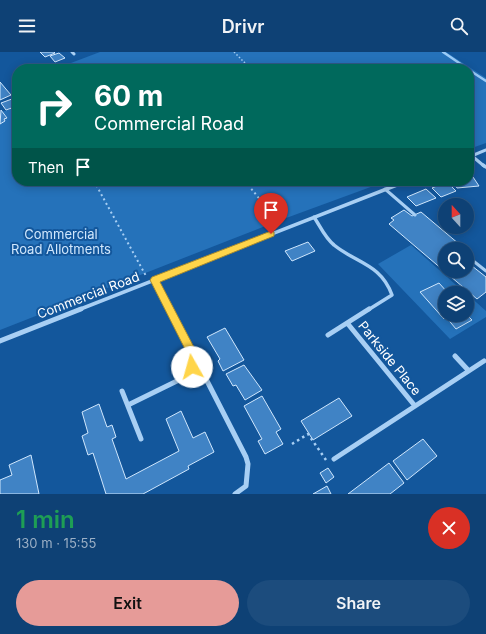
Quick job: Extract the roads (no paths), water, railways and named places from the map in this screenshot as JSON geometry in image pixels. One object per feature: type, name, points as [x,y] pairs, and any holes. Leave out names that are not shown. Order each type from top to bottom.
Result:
[{"type":"street","points":[[474,155],[486,150]]},
{"type":"street","points":[[474,158],[486,167]]},
{"type":"street","name":"Commercial Road","points":[[0,341],[393,186]]},
{"type":"street","name":"Parkside Place","points":[[314,217],[331,243],[340,250],[368,264],[383,276],[391,287],[392,295],[348,324],[328,335]]},
{"type":"street","points":[[128,405],[181,379],[192,367],[192,353],[155,280]]},
{"type":"street","name":"Parkside Place","points":[[348,324],[415,406]]},
{"type":"street","points":[[455,356],[468,370]]},
{"type":"street","name":"Parkside Place","points":[[334,459],[468,370],[484,361]]},
{"type":"street","points":[[192,367],[205,377],[248,464],[246,486],[235,494]]},
{"type":"street","points":[[122,391],[141,439]]},
{"type":"lane","points":[[385,189],[415,215]]},
{"type":"lane","points":[[474,262],[486,271]]},
{"type":"waterway","points":[[443,52],[461,64]]},
{"type":"waterway","points":[[474,73],[486,81]]},
{"type":"park label","name":"Commercial Road Allotments","points":[[61,242]]}]
